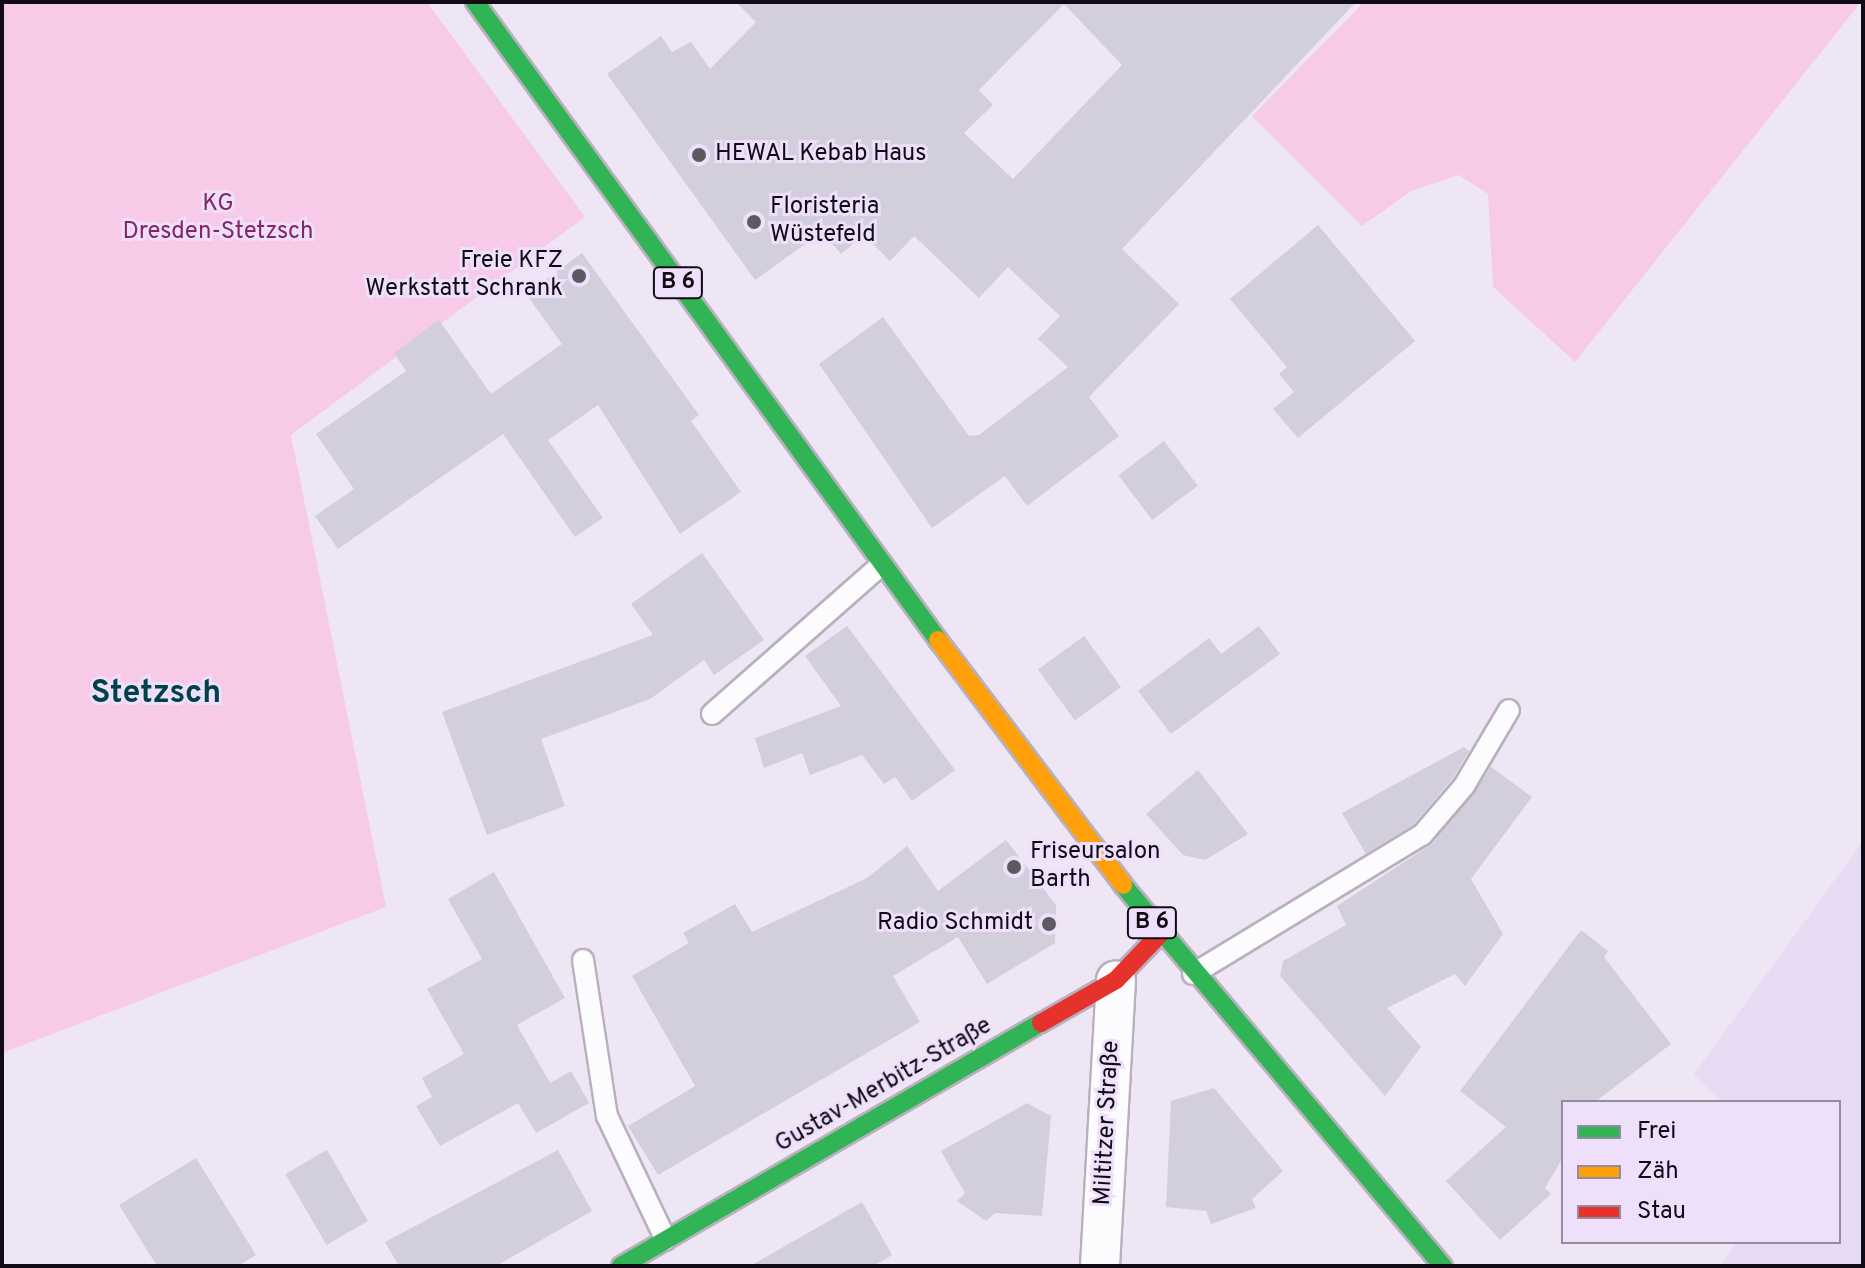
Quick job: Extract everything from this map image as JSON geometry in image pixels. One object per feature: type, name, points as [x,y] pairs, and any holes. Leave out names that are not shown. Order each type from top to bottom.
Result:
[{"type":"main road","name":"B 6","points":[[475,2],[881,565],[1160,934],[1443,1266]]},
{"type":"main road","name":"Gustav-Merbitz-Straße","points":[[621,1266],[1116,980],[1160,934]]},
{"type":"street","name":"Miltitzer Straße","points":[[1100,1266],[1116,980]]},
{"type":"lane","points":[[712,714],[881,565]]},
{"type":"lane","points":[[1193,974],[1422,835],[1464,786],[1509,710]]},
{"type":"lane","points":[[583,960],[607,1116],[666,1240]]},
{"type":"shaded area","points":[[1863,841],[1863,1266],[1720,1266],[1736,1244],[1841,1244],[1841,1100],[1719,1100],[1694,1074]]},
{"type":"green space","name":"KG Dresden-Stetzsch","points":[[2,2],[427,2],[585,217],[291,435],[386,907],[2,1053]]},
{"type":"green space","points":[[1364,2],[1861,2],[1575,362],[1493,287],[1488,194],[1459,175],[1411,191],[1362,226],[1252,116]]},
{"type":"building","points":[[736,2],[1356,2],[1122,249],[1179,304],[1089,397],[1119,436],[1027,506],[1005,476],[932,528],[819,364],[883,317],[969,436],[979,435],[1068,367],[1038,339],[1060,316],[1008,267],[979,298],[914,236],[890,261],[864,235],[841,254],[822,232],[755,280],[607,74],[661,36],[672,52],[691,42],[710,69],[756,22]],"holes":[[[1064,4],[1122,65],[1013,179],[964,133],[993,105],[979,90]]]},
{"type":"building","points":[[1318,225],[1415,341],[1298,438],[1273,409],[1294,392],[1279,374],[1287,367],[1230,299]]},
{"type":"building","points":[[582,253],[699,415],[691,421],[741,492],[680,534],[598,405],[548,440],[603,518],[575,537],[503,434],[338,549],[315,516],[354,489],[316,434],[406,371],[394,353],[439,320],[491,394],[562,344],[526,294]]},
{"type":"building","points":[[1164,441],[1198,486],[1152,520],[1118,475]]},
{"type":"building","points":[[702,553],[764,640],[714,675],[704,660],[650,699],[541,739],[565,806],[487,835],[442,712],[653,635],[631,604]]},
{"type":"building","points":[[847,626],[955,770],[912,801],[895,777],[884,784],[862,755],[810,775],[802,753],[764,768],[755,738],[841,706],[805,656]]},
{"type":"building","points":[[1259,626],[1280,654],[1171,734],[1138,691],[1209,638],[1221,654]]},
{"type":"building","points":[[1084,636],[1121,687],[1075,720],[1038,670]]},
{"type":"building","points":[[1464,747],[1469,751],[1453,778],[1413,825],[1366,854],[1342,813]]},
{"type":"building","points":[[1491,767],[1532,797],[1471,879],[1503,934],[1465,986],[1455,974],[1387,1008],[1421,1047],[1385,1096],[1280,976],[1283,961],[1346,925],[1337,906],[1432,844]]},
{"type":"building","points":[[1198,770],[1248,834],[1205,860],[1183,855],[1146,814]]},
{"type":"building","points":[[1006,840],[1056,905],[1055,943],[987,984],[958,937],[893,976],[920,1022],[658,1175],[628,1126],[695,1086],[632,976],[689,943],[683,933],[735,904],[752,932],[867,878],[907,846],[938,891]]},
{"type":"building","points":[[494,872],[565,998],[517,1025],[550,1083],[571,1071],[589,1103],[536,1133],[518,1103],[440,1146],[416,1106],[432,1097],[422,1078],[464,1054],[427,989],[482,959],[448,899]]},
{"type":"building","points":[[1581,930],[1608,951],[1604,957],[1671,1044],[1598,1100],[1561,1100],[1561,1160],[1545,1188],[1551,1194],[1500,1240],[1446,1181],[1506,1127],[1460,1091]]},
{"type":"building","points":[[1214,1088],[1283,1171],[1252,1199],[1256,1208],[1211,1224],[1206,1211],[1166,1207],[1171,1101]]},
{"type":"building","points":[[1027,1103],[1051,1116],[1042,1216],[995,1213],[986,1221],[957,1201],[965,1193],[941,1151]]},
{"type":"building","points":[[327,1150],[368,1221],[326,1245],[285,1174]]},
{"type":"building","points":[[558,1150],[592,1211],[496,1266],[399,1266],[385,1242]]},
{"type":"building","points":[[196,1158],[256,1255],[238,1266],[157,1266],[119,1205]]},
{"type":"building","points":[[862,1202],[892,1255],[873,1266],[750,1266]]},
{"type":"traffic: fast","points":[[475,2],[938,640]]},
{"type":"traffic: fast","points":[[1123,885],[1443,1266]]},
{"type":"traffic: fast","points":[[621,1266],[1041,1023]]},
{"type":"traffic: slow","points":[[938,640],[1123,885]]},
{"type":"traffic: jam","points":[[1041,1023],[1116,980],[1160,934]]},
{"type":"place","name":"HEWAL Kebab Haus","points":[[699,155]]},
{"type":"place","name":"Floristeria Wüstefeld","points":[[754,222]]},
{"type":"place","name":"Freie KFZ Werkstatt Schrank","points":[[579,276]]},
{"type":"place","name":"Friseursalon Barth","points":[[1014,867]]},
{"type":"place","name":"Radio Schmidt","points":[[1049,924]]},
{"type":"district","name":"Stetzsch","points":[[156,694]]}]
